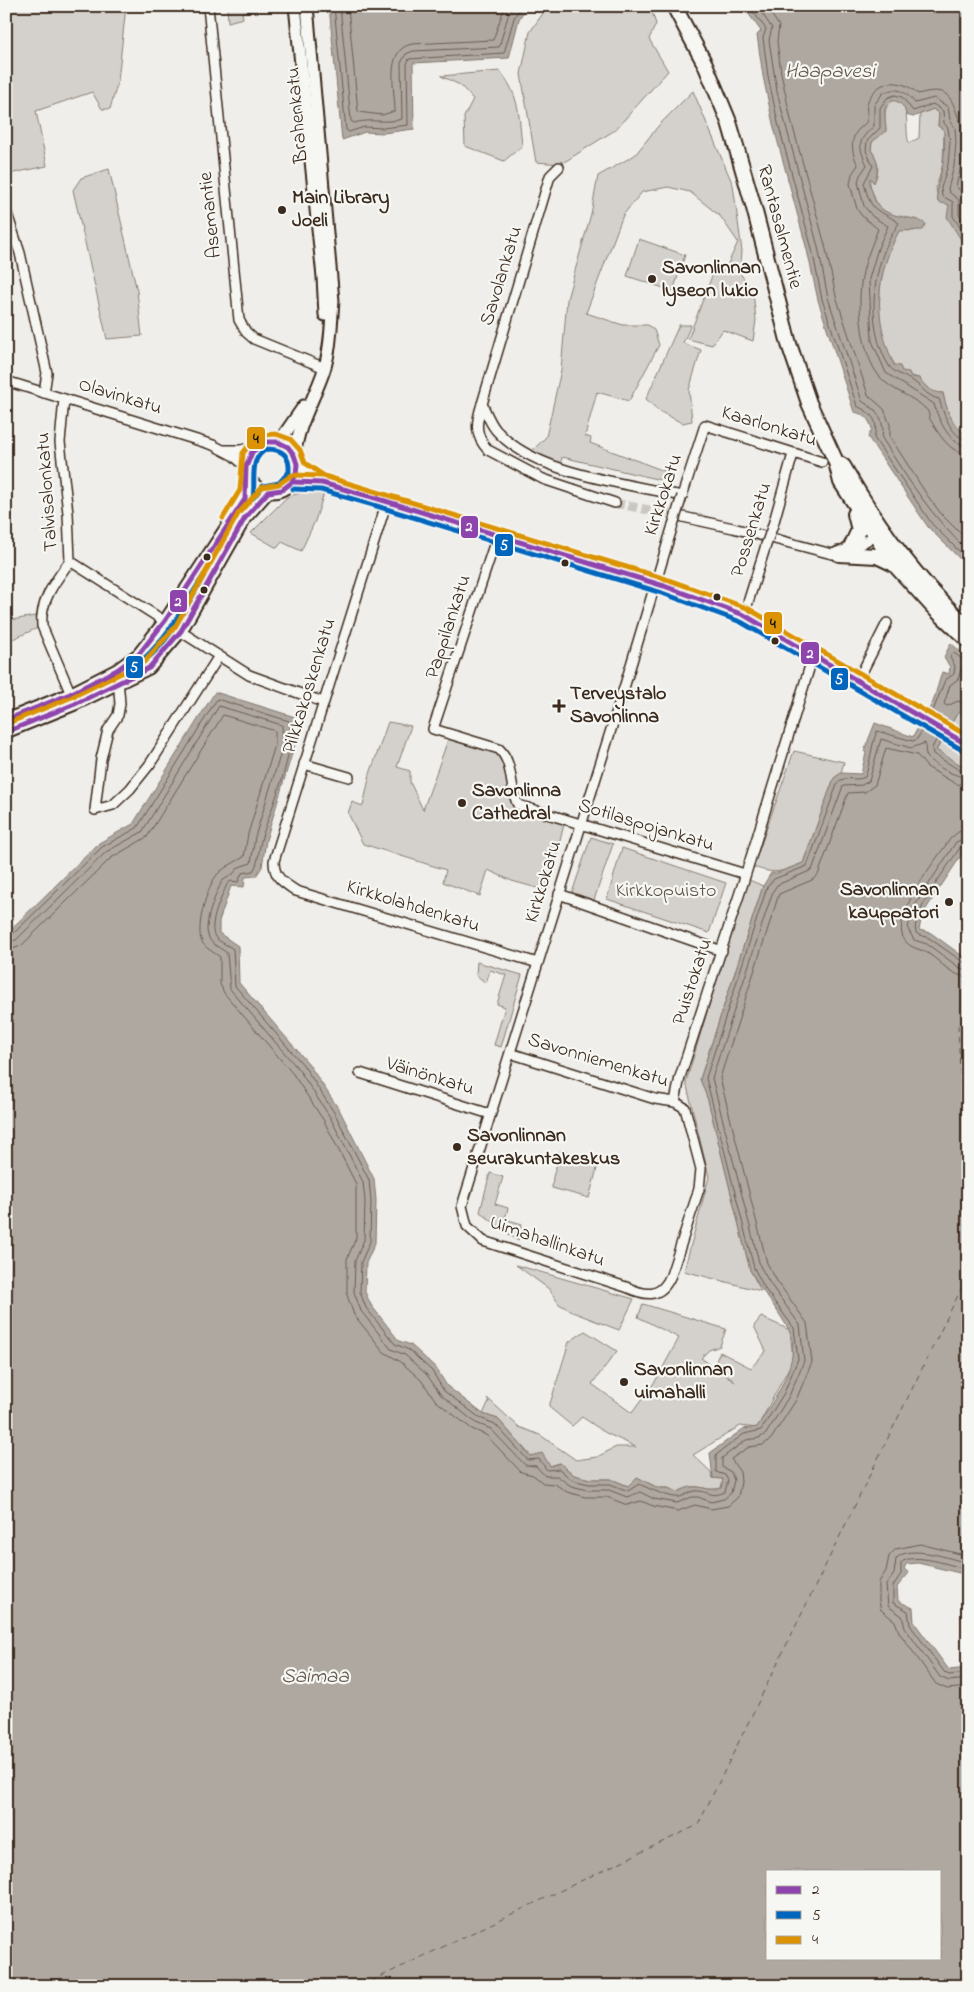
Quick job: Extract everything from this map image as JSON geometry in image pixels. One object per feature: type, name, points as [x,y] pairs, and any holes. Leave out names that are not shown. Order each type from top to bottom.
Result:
[{"type":"highway","name":"Rantasalmentie","points":[[674,6],[705,64],[729,122],[754,208],[789,344],[830,460],[852,501],[967,636]]},
{"type":"highway","name":"Rantasalmentie","points":[[830,460],[843,466],[894,564],[922,596],[967,636]]},
{"type":"highway","points":[[852,501],[859,530],[844,552],[877,556],[894,564]]},
{"type":"main road","name":"Brahenkatu","points":[[279,442],[304,407],[322,367],[325,296],[295,6]]},
{"type":"main road","name":"Brahenkatu","points":[[295,455],[298,435],[329,349],[333,301],[307,6]]},
{"type":"main road","points":[[6,732],[73,699],[139,654],[166,620],[245,499],[248,488],[247,471],[252,451],[265,442],[279,442],[295,455],[298,467],[293,482],[282,491],[268,492],[255,486],[247,471]]},
{"type":"main road","points":[[298,467],[322,483]]},
{"type":"main road","points":[[293,482],[322,483],[655,584],[744,615],[911,714],[968,745]]},
{"type":"main road","points":[[6,720],[119,685],[149,668],[181,631],[245,518],[268,492]]},
{"type":"street","name":"Asemantie","points":[[208,6],[239,320],[246,332],[254,339],[322,367]]},
{"type":"street","name":"Savolankatu","points":[[478,436],[476,420],[550,176],[559,167]]},
{"type":"street","points":[[6,211],[20,253],[47,373],[44,393]]},
{"type":"street","name":"Olavinkatu","points":[[6,381],[222,450],[234,456],[247,471]]},
{"type":"street","name":"Talvisalonkatu","points":[[64,399],[60,442],[68,513],[70,561],[166,620],[249,675],[323,702]]},
{"type":"street","points":[[482,401],[495,429],[514,446],[565,470],[682,496]]},
{"type":"street","name":"Kaarlonkatu","points":[[705,425],[793,454],[830,460]]},
{"type":"street","name":"Kirkkokatu","points":[[462,1206],[705,425]]},
{"type":"street","points":[[495,429],[489,429],[478,436],[488,450],[543,479],[615,503]]},
{"type":"street","name":"Olavinkatu","points":[[222,450],[241,450],[258,446]]},
{"type":"street","name":"Possenkatu","points":[[744,615],[773,525],[793,454]]},
{"type":"street","name":"Pilkkakoskenkatu","points":[[280,881],[274,868],[274,861],[386,502]]},
{"type":"street","points":[[683,518],[755,533],[821,553],[844,552],[879,534]]},
{"type":"street","name":"Pappilankatu","points":[[433,729],[497,536]]},
{"type":"street","points":[[70,561],[52,587],[41,615],[42,626],[73,699]]},
{"type":"street","points":[[857,682],[887,623]]},
{"type":"street","points":[[117,670],[119,685],[118,715],[108,730],[100,760],[95,810],[113,806],[130,789],[150,764],[219,656]]},
{"type":"street","name":"Puistokatu","points":[[675,1102],[680,1077],[722,951],[813,656]]},
{"type":"street","name":"Sotilaspojankatu","points":[[433,729],[499,749],[507,756],[514,796],[518,805],[745,874]]},
{"type":"street","points":[[304,764],[349,777]]},
{"type":"street","name":"Kirkkolahdenkatu","points":[[280,881],[296,891],[538,963]]},
{"type":"street","points":[[559,894],[722,951]]},
{"type":"street","name":"Savonniemenkatu","points":[[510,1053],[655,1099],[675,1102]]},
{"type":"street","name":"Väinönkatu","points":[[360,1073],[490,1114]]},
{"type":"street","name":"Uimahallinkatu","points":[[462,1206],[467,1226],[483,1241],[626,1287],[638,1294],[655,1294],[667,1284],[699,1188],[701,1169],[689,1116],[685,1108],[675,1102]]},
{"type":"green space","points":[[6,6],[126,6],[118,81],[110,109],[102,109],[92,92],[36,111],[47,166],[9,174],[6,166]]},
{"type":"green space","points":[[227,6],[255,6],[256,11],[242,12],[243,18],[228,22]]},
{"type":"green space","points":[[548,6],[650,6],[656,24],[649,39],[668,71],[615,130],[561,164],[536,162],[521,74],[530,32]]},
{"type":"green space","points":[[500,71],[507,80],[515,98],[522,146],[504,161],[465,146],[464,117],[473,99],[460,85],[441,76]]},
{"type":"green space","points":[[693,91],[733,185],[742,251],[740,273],[753,292],[756,320],[753,341],[723,330],[712,345],[688,339],[712,276],[725,270],[738,242],[720,216],[690,192],[668,187],[642,192],[623,215],[586,313],[623,325],[648,325],[654,330],[659,345],[629,401],[597,392],[585,436],[591,438],[590,443],[667,472],[665,481],[562,457],[561,463],[532,451],[546,437],[561,370],[567,299],[591,214],[598,176],[635,155],[659,125]]},
{"type":"green space","points":[[895,100],[904,107],[906,112],[909,143],[919,138],[920,114],[933,109],[939,114],[938,126],[944,130],[943,164],[936,187],[938,202],[949,204],[968,251],[968,435],[962,432],[954,423],[948,411],[943,393],[929,389],[919,378],[905,373],[895,365],[883,339],[879,309],[885,261],[899,230],[914,231],[919,220],[897,216],[885,211],[876,201],[870,184],[870,178],[874,182],[878,170],[876,158],[871,150],[872,142],[886,131],[886,109]]},
{"type":"green space","points":[[109,169],[137,291],[142,336],[107,339],[73,190],[81,178]]},
{"type":"green space","points":[[639,239],[685,255],[673,291],[627,276]]},
{"type":"green space","points":[[679,325],[691,325],[683,343],[701,350],[689,390],[692,421],[682,423],[659,411],[646,399]]},
{"type":"green space","points":[[307,491],[324,493],[315,521],[301,551],[282,542],[277,548],[251,533],[287,497]]},
{"type":"green space","points":[[6,608],[12,620],[41,615],[42,626],[6,642]]},
{"type":"green space","points":[[958,712],[968,718],[968,761],[964,767],[936,751]]},
{"type":"green space","points":[[388,722],[411,726],[397,767],[410,771],[410,782],[423,810],[450,734],[499,749],[518,805],[565,820],[548,891],[512,881],[488,870],[480,896],[443,882],[446,870],[363,844],[348,813],[352,802],[363,806],[370,774]]},
{"type":"green space","points":[[794,751],[844,762],[841,773],[834,778],[803,863],[789,869],[773,872],[753,867]]},
{"type":"green space","points":[[591,837],[613,844],[594,900],[572,893]]},
{"type":"green space","name":"Kirkkopuisto","points":[[622,848],[726,883],[709,933],[607,899]]},
{"type":"green space","points":[[747,879],[763,886],[700,1079],[708,1100],[750,1270],[761,1291],[684,1271],[709,1177],[686,1082]]},
{"type":"green space","points":[[477,962],[522,975],[501,1047],[494,1045],[505,1007],[497,1004],[506,975],[490,970],[486,983],[476,975]]},
{"type":"green space","points":[[561,1150],[599,1161],[589,1198],[552,1188],[553,1177]]},
{"type":"green space","points":[[490,1173],[503,1177],[495,1204],[508,1208],[505,1219],[522,1224],[518,1241],[480,1212]]},
{"type":"green space","points":[[516,1265],[634,1299],[619,1330],[575,1313],[559,1304],[549,1289]]},
{"type":"green space","points":[[643,1304],[726,1329],[720,1346],[709,1350],[701,1358],[735,1382],[715,1363],[720,1352],[751,1368],[766,1351],[754,1326],[761,1317],[790,1330],[793,1360],[757,1428],[740,1426],[693,1455],[711,1472],[713,1478],[723,1479],[722,1488],[691,1487],[678,1492],[668,1488],[658,1488],[637,1477],[628,1486],[611,1479],[590,1479],[574,1475],[560,1463],[550,1466],[531,1456],[498,1419],[483,1414],[489,1401],[487,1398],[519,1427],[540,1435],[576,1460],[597,1457],[616,1447],[636,1447],[606,1433],[582,1417],[572,1426],[549,1407],[569,1342],[585,1331],[617,1351],[592,1384],[632,1413],[656,1380],[679,1338],[638,1317]]},
{"type":"water","points":[[329,6],[527,6],[519,19],[509,58],[413,63],[414,129],[383,133],[365,132],[342,140]]},
{"type":"water","name":"Haapavesi","points":[[743,6],[968,6],[968,251],[947,217],[949,205],[938,202],[937,190],[945,146],[944,130],[938,126],[939,114],[933,109],[913,117],[906,115],[903,107],[897,102],[893,101],[887,104],[885,109],[886,131],[872,142],[871,150],[877,162],[877,174],[874,183],[870,178],[870,180],[876,203],[881,209],[888,213],[918,220],[926,224],[923,230],[899,231],[891,248],[881,281],[880,314],[887,347],[894,365],[900,366],[902,371],[909,372],[911,377],[919,378],[932,391],[943,393],[948,411],[954,423],[962,432],[968,435],[968,567],[928,527],[868,437],[872,429],[868,420],[861,414],[854,412],[818,300],[807,250],[773,124],[757,35],[761,31]]},
{"type":"water","name":"Saimaa","points":[[951,643],[964,655],[968,654],[968,718],[958,712],[936,750],[964,767],[968,761],[968,845],[922,915],[919,930],[931,933],[968,960],[968,1575],[918,1563],[906,1564],[904,1569],[909,1573],[897,1587],[898,1601],[913,1608],[914,1622],[949,1670],[968,1668],[968,1986],[6,1986],[6,934],[99,843],[133,824],[215,692],[295,717],[294,747],[266,840],[262,867],[256,876],[245,877],[244,887],[231,886],[219,921],[219,933],[238,946],[239,983],[308,1063],[340,1111],[374,1179],[376,1200],[375,1243],[366,1263],[365,1292],[371,1305],[399,1341],[411,1345],[436,1368],[447,1386],[483,1414],[498,1419],[530,1456],[542,1453],[550,1466],[560,1463],[574,1475],[590,1479],[611,1479],[628,1486],[637,1477],[658,1488],[668,1488],[678,1492],[691,1487],[721,1488],[723,1479],[713,1478],[710,1453],[743,1429],[757,1427],[771,1406],[790,1366],[792,1340],[784,1321],[750,1270],[708,1100],[700,1079],[763,886],[771,873],[777,873],[803,863],[834,778],[841,773],[861,774],[866,753],[864,751],[875,723],[913,737],[933,702],[942,672],[949,674],[950,667],[944,657]]},
{"type":"ferry route","points":[[958,1025],[961,1094],[968,1107]]},
{"type":"ferry route","points":[[361,1986],[698,1825],[968,1275]]},
{"type":"tunnel","points":[[615,503],[683,517]]},
{"type":"transit line","name":"4","points":[[223,518],[240,490],[243,453],[253,440],[263,435],[276,434],[290,439],[300,450],[305,463],[326,477]]},
{"type":"transit line","name":"2","points":[[6,720],[70,694],[117,670],[139,654],[165,621],[245,499],[246,467],[252,452],[266,442],[278,442],[288,447],[294,455],[297,464],[296,475],[291,483],[282,490],[268,492],[245,518],[181,631],[149,668],[75,704],[6,732]]},
{"type":"transit line","name":"5","points":[[267,449],[277,450],[284,454],[287,458],[289,472],[279,483],[263,486],[253,498],[255,464],[257,458],[267,449]]},
{"type":"transit line","name":"4","points":[[6,724],[72,697],[144,662],[175,627],[238,514],[262,487],[279,484],[292,475],[324,476],[666,579],[747,608],[968,736]]},
{"type":"transit line","name":"2","points":[[293,482],[322,483],[372,497],[664,586],[744,615],[968,745]]},
{"type":"transit line","name":"5","points":[[293,489],[321,490],[370,504],[662,593],[741,622],[964,751]]},
{"type":"transit line","name":"5","points":[[204,575],[166,639],[145,660],[134,667],[155,648],[181,612],[204,575]]},
{"type":"place","name":"Main Library Joeli","points":[[282,210]]},
{"type":"place","name":"Savonlinnan lyseon lukio","points":[[652,279]]},
{"type":"place","name":"Terveystalo Savonlinna","points":[[559,706]]},
{"type":"place","name":"Savonlinna Cathedral","points":[[462,803]]},
{"type":"place","name":"Savonlinnan kauppatori","points":[[949,902]]},
{"type":"place","name":"Savonlinnan seurakuntakeskus","points":[[457,1147]]},
{"type":"place","name":"Savonlinnan uimahalli","points":[[624,1382]]}]
